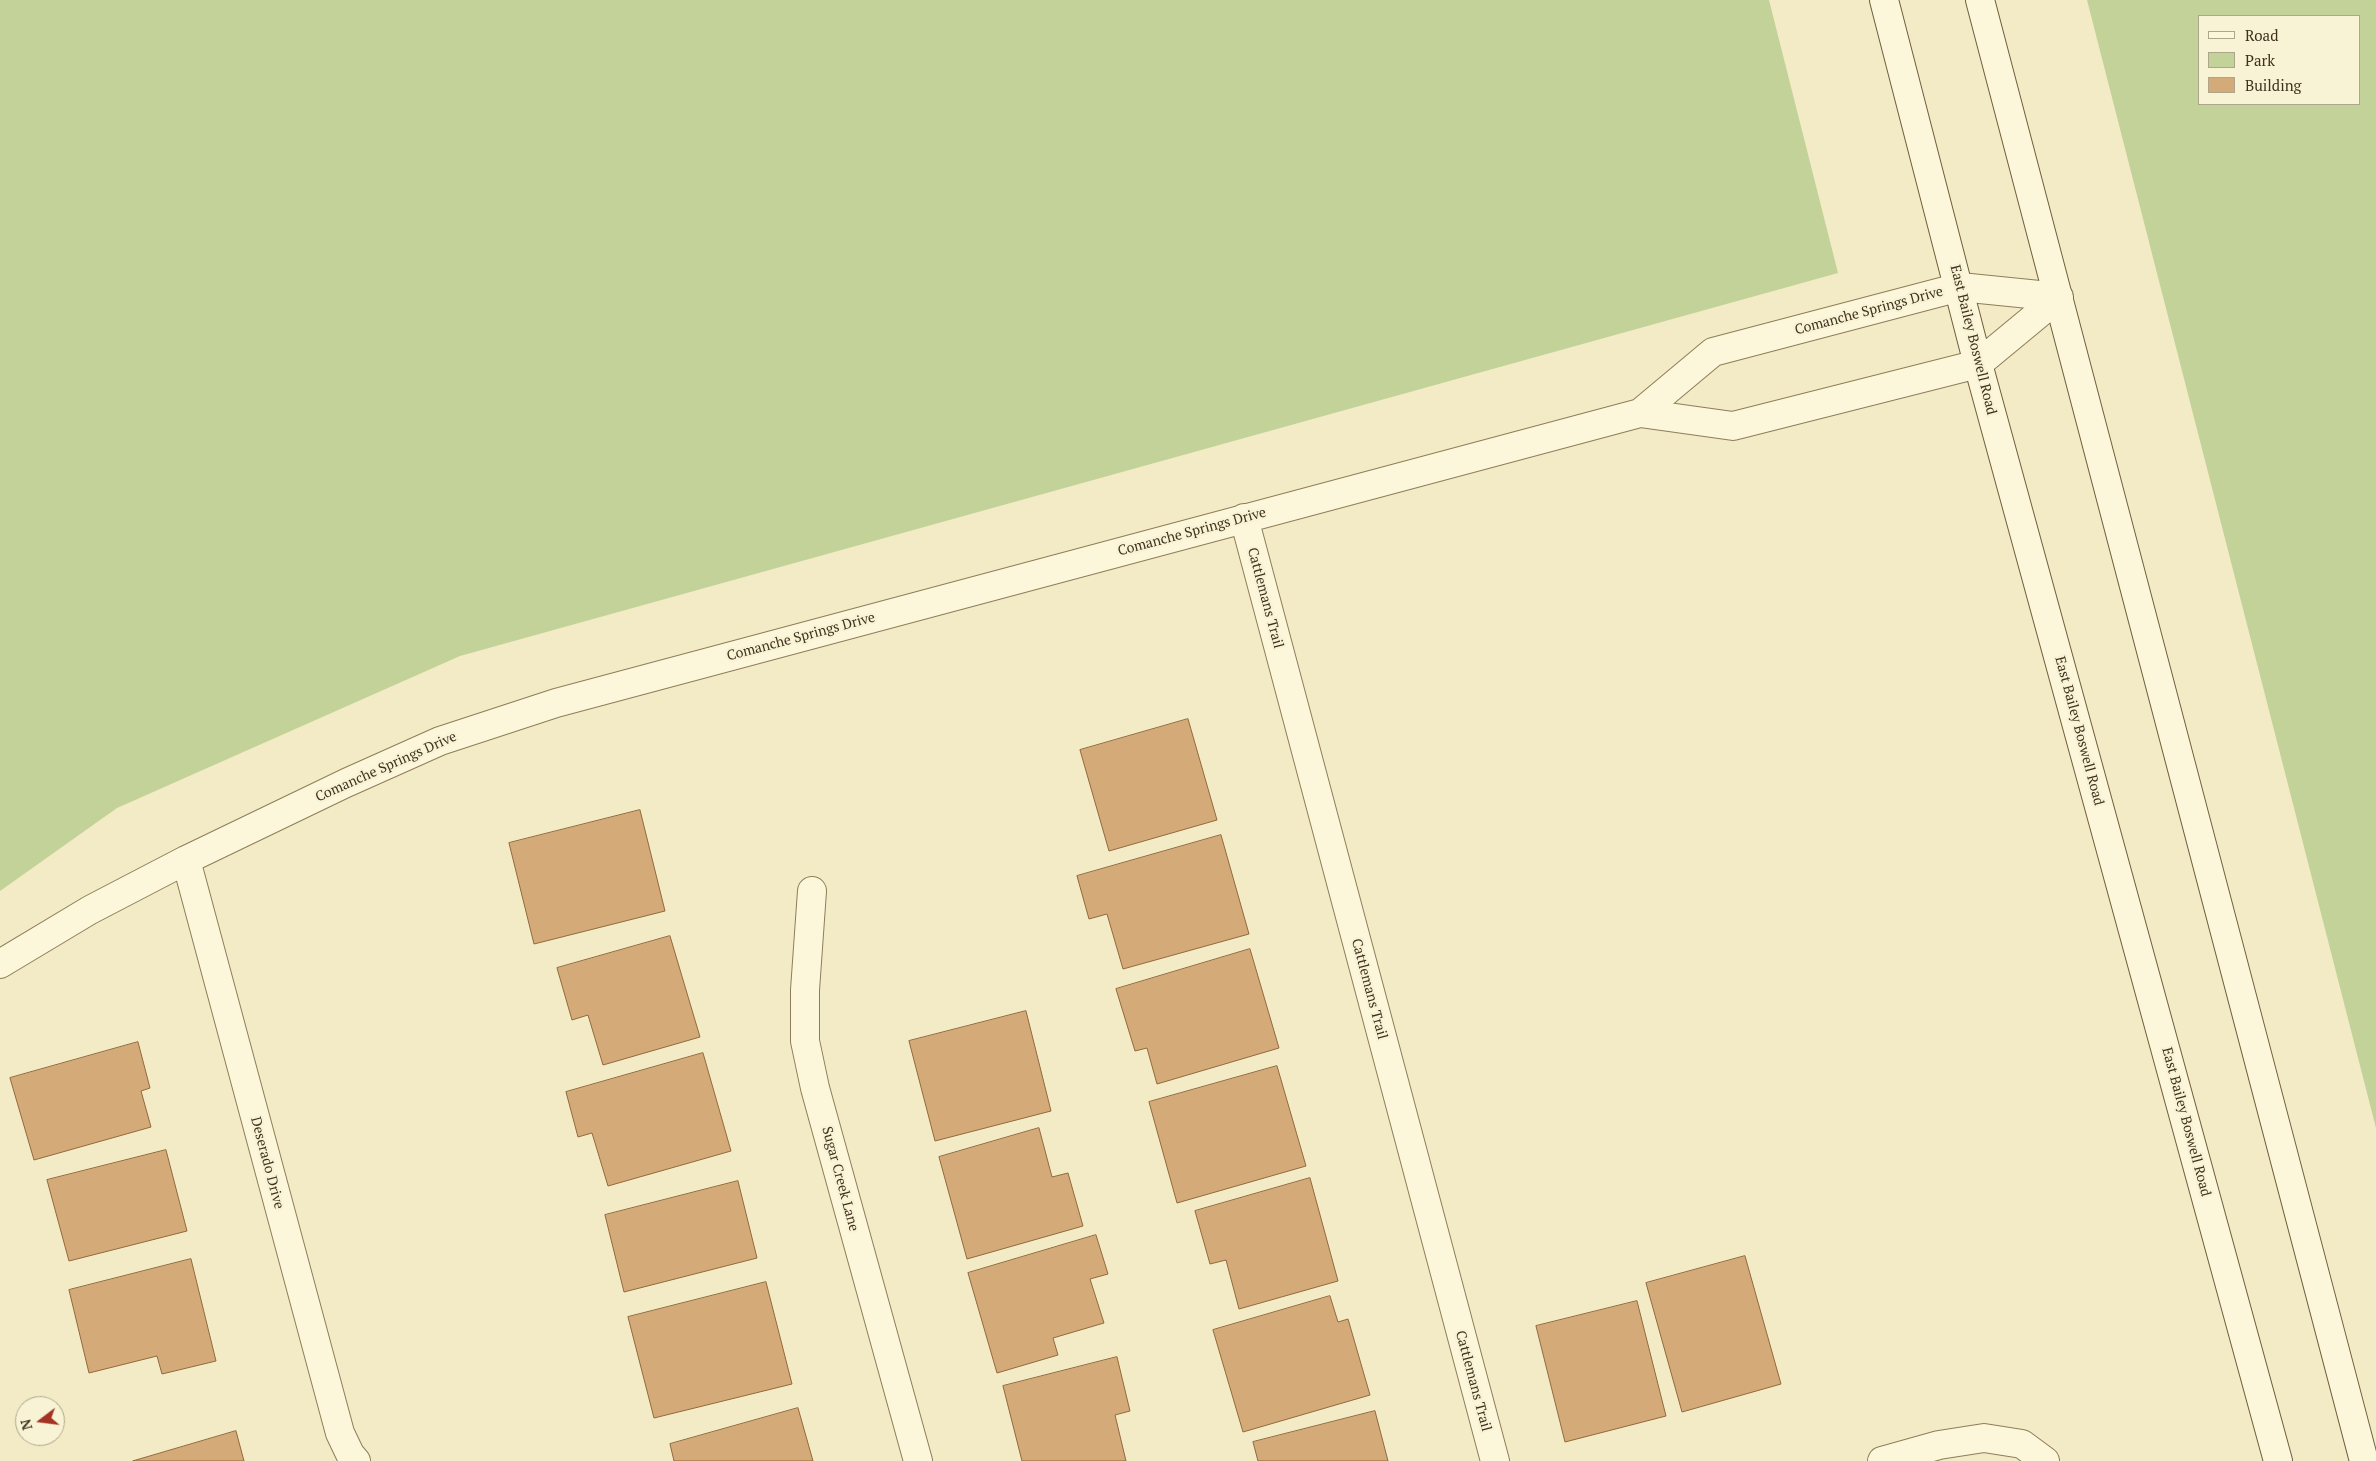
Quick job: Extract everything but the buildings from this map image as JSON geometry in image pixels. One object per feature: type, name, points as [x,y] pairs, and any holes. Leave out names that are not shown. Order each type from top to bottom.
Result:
[{"type":"street","name":"East Bailey Boswell Road","points":[[1884,0],[1960,287],[1978,364],[2278,1461]]},
{"type":"street","points":[[1980,0],[2364,1461]]},
{"type":"street","name":"Comanche Springs Drive","points":[[1640,413],[1713,352],[1960,287],[2059,297]]},
{"type":"street","name":"Comanche Springs Drive","points":[[0,964],[90,910],[186,860],[346,783],[440,741],[556,703],[1640,413],[1733,426],[1978,364],[2059,297]]},
{"type":"street","name":"Cattlemans Trail","points":[[1244,518],[1495,1461]]},
{"type":"street","name":"Deserado Drive","points":[[186,860],[340,1433],[350,1454],[356,1461]]},
{"type":"street","name":"Sugar Creek Lane","points":[[812,891],[805,990],[805,1041],[815,1088],[918,1461]]},
{"type":"street","points":[[1882,1461],[1940,1445],[1984,1438],[2022,1444],[2045,1461]]},
{"type":"green space","points":[[0,0],[1769,0],[1838,273],[460,656],[117,808],[0,891]]},
{"type":"green space","points":[[2087,0],[2376,0],[2376,1128]]}]
